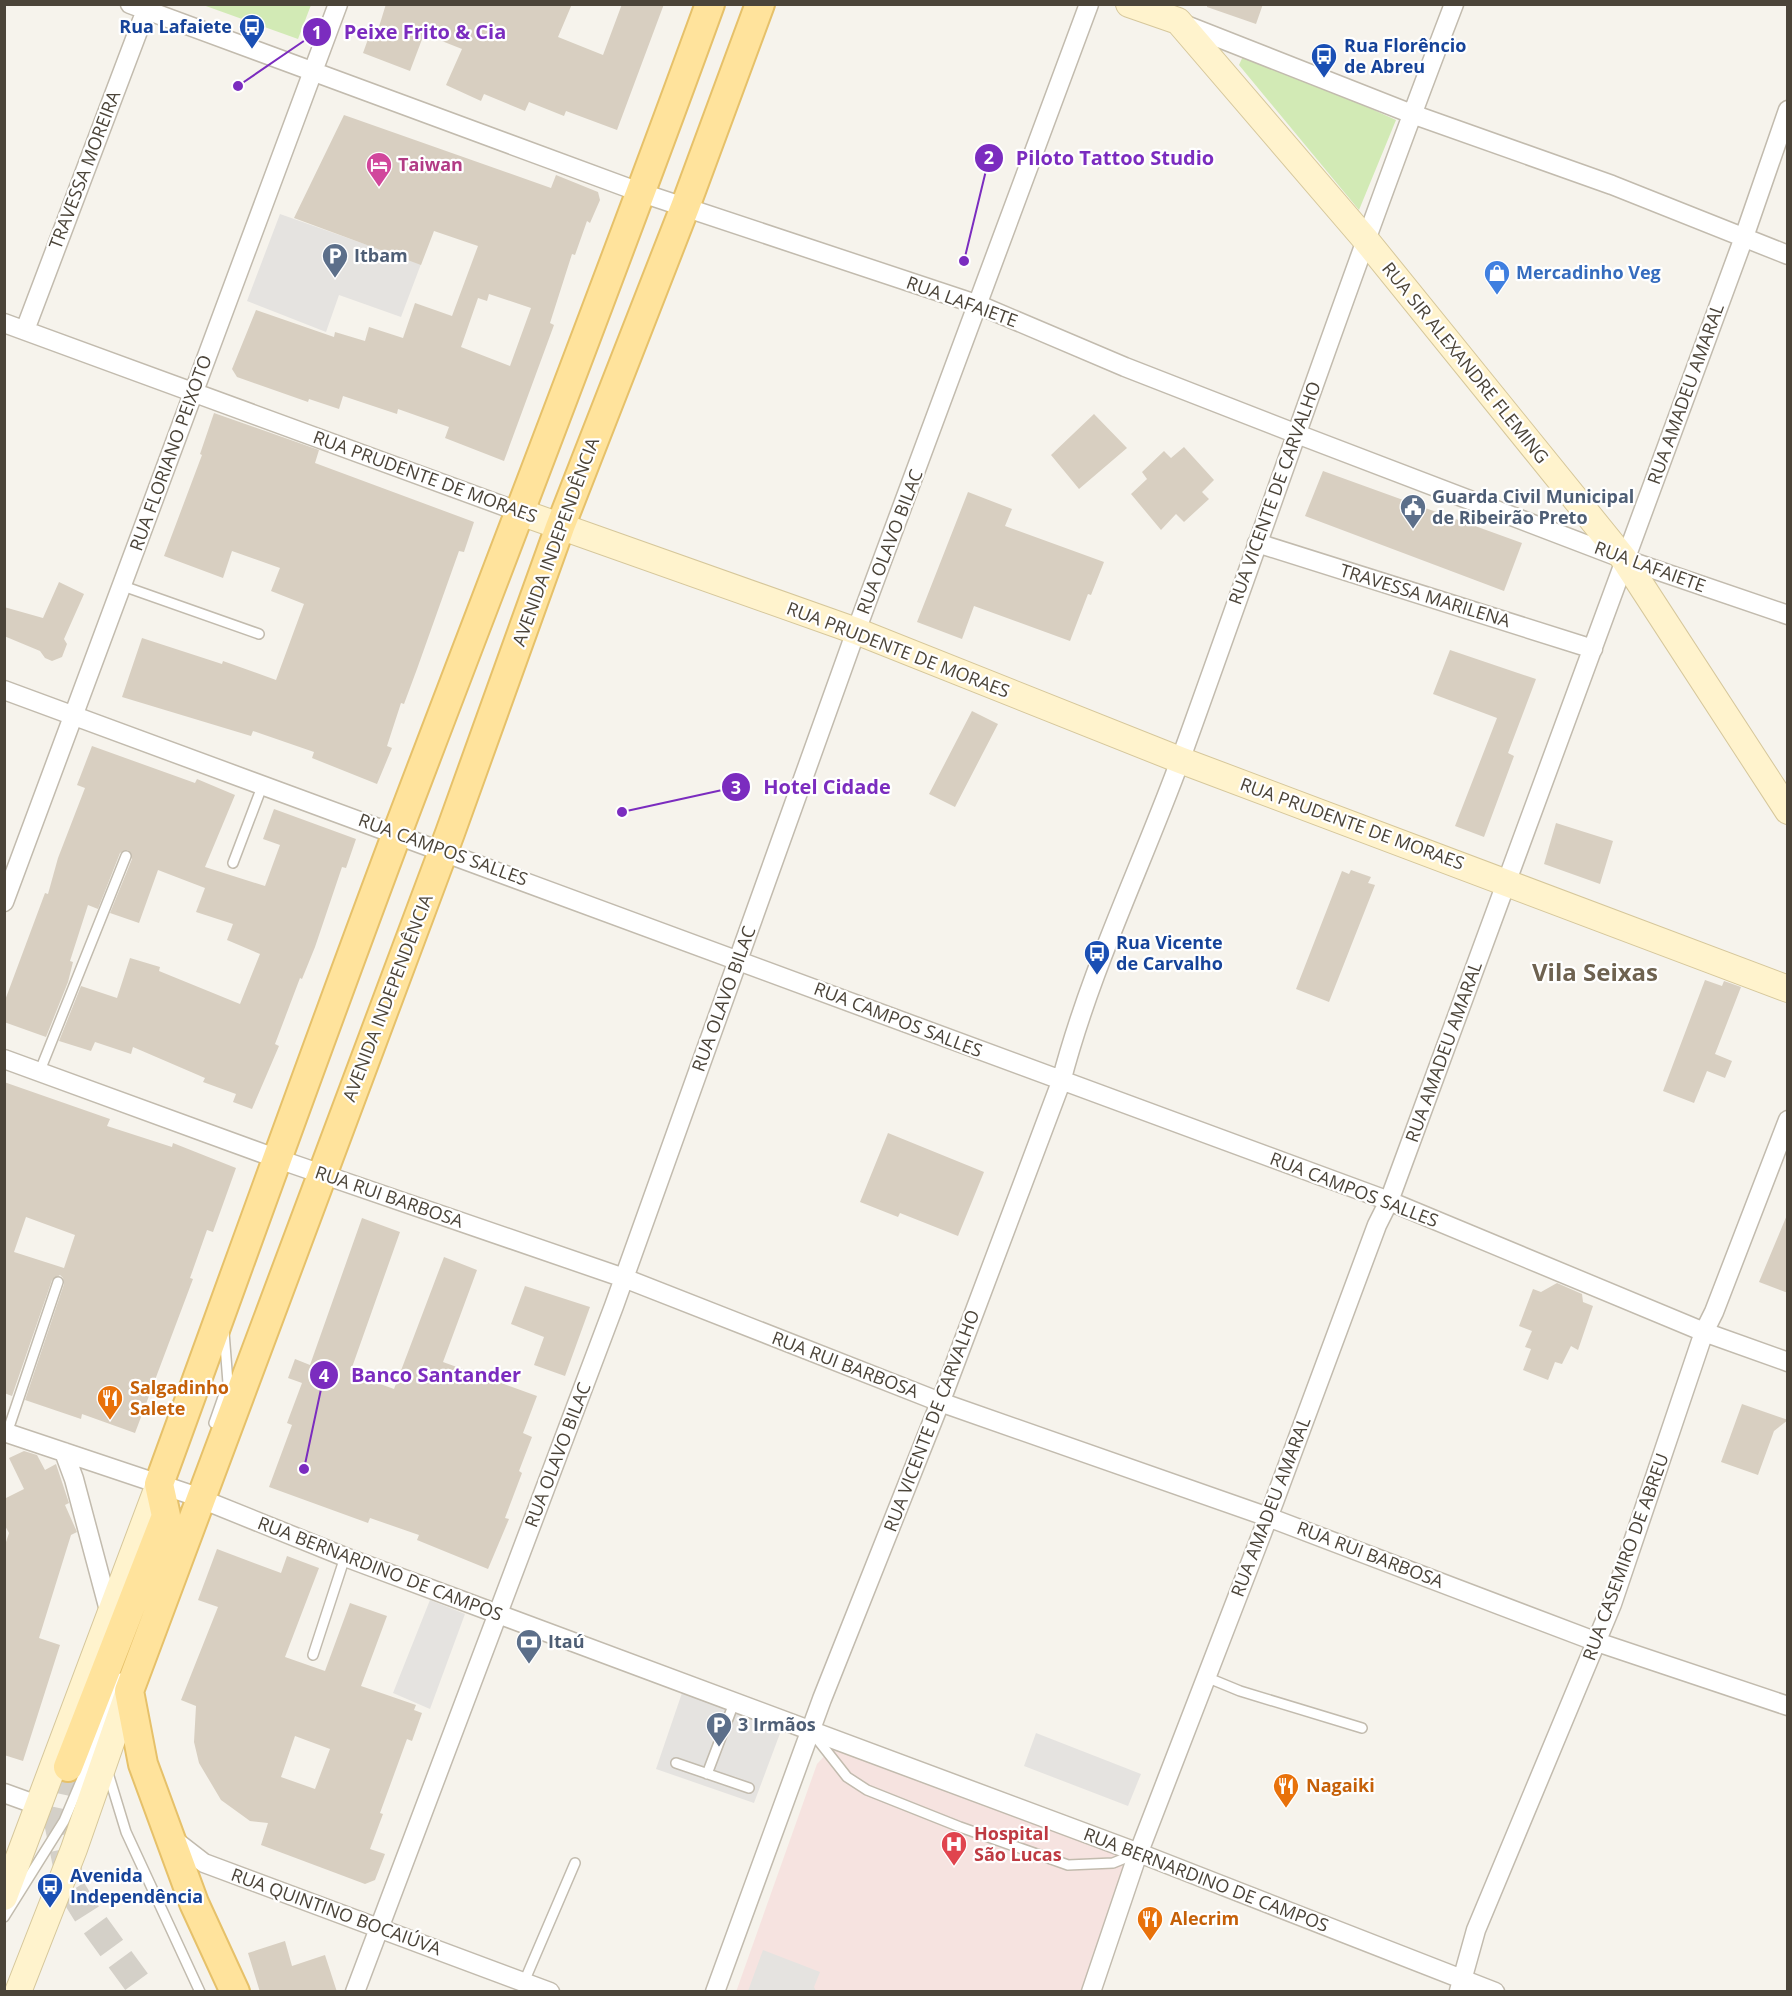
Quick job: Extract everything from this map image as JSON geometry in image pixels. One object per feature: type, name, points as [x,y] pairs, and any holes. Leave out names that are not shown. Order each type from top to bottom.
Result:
[{"type":"main road","points":[[4,1897],[159,1484],[397,833],[642,193],[710,4]]},
{"type":"main road","name":"AVENIDA INDEPENDÊNCIA","points":[[18,1992],[104,1762],[126,1681],[193,1495],[322,1174],[560,527],[685,207],[760,4]]},
{"type":"main road","points":[[1129,4],[1178,21]]},
{"type":"main road","name":"RUA SIR ALEXANDRE FLEMING","points":[[1178,21],[1365,239],[1624,559],[1788,811]]},
{"type":"main road","name":"RUA PRUDENTE DE MORAES","points":[[520,512],[856,631],[1180,760],[1507,881],[1788,989]]},
{"type":"main road","points":[[68,1767],[166,1516],[159,1484]]},
{"type":"main road","points":[[126,1681],[143,1764],[194,1903],[235,1992]]},
{"type":"street","name":"RUA FLORIANO PEIXOTO","points":[[4,902],[339,4]]},
{"type":"street","name":"RUA OLAVO BILAC","points":[[356,1992],[624,1278],[856,631],[1089,4]]},
{"type":"street","name":"RUA VICENTE DE CARVALHO","points":[[716,1992],[811,1730],[940,1402],[1061,1082],[1089,997],[1180,760],[1365,239],[1454,4]]},
{"type":"street","name":"RUA LAFAIETE","points":[[138,7],[642,193],[979,305],[1125,367],[1297,434],[1624,559],[1788,615]]},
{"type":"street","name":"TRAVESSA MOREIRA","points":[[25,330],[138,7]]},
{"type":"street","points":[[1178,21],[1412,114],[1612,185],[1743,240],[1788,255]]},
{"type":"street","name":"RUA AMADEU AMARAL","points":[[1091,1992],[1139,1853],[1377,1225],[1389,1201],[1743,240],[1788,110]]},
{"type":"street","name":"RUA PRUDENTE DE MORAES","points":[[4,323],[520,512]]},
{"type":"street","name":"TRAVESSA MARILENA","points":[[1257,543],[1593,649]]},
{"type":"street","name":"RUA CAMPOS SALLES","points":[[4,690],[443,850],[1061,1082],[1389,1201],[1704,1332],[1788,1362]]},
{"type":"street","name":"RUA RUI BARBOSA","points":[[4,1059],[278,1159],[624,1278],[940,1402],[1268,1516],[1597,1642],[1788,1706]]},
{"type":"street","name":"RUA CASEMIRO DE ABREU","points":[[1461,1986],[1476,1930],[1597,1642],[1704,1332],[1714,1312],[1788,1120]]},
{"type":"street","name":"RUA BERNARDINO DE CAMPOS","points":[[6,1432],[193,1495],[345,1557],[1139,1853],[1461,1986],[1495,1992]]},
{"type":"street","points":[[64,1452],[74,1479],[110,1614]]},
{"type":"street","points":[[4,1793],[40,1806]]},
{"type":"street","name":"RUA QUINTINO BOCAIÚVA","points":[[169,1836],[204,1863],[550,1992]]},
{"type":"lane","points":[[123,586],[259,634]]},
{"type":"lane","points":[[233,863],[263,784]]},
{"type":"lane","points":[[39,1073],[126,856]]},
{"type":"lane","points":[[6,1432],[58,1282]]},
{"type":"lane","points":[[210,1435],[228,1383],[222,1311]]},
{"type":"lane","points":[[313,1655],[345,1557]]},
{"type":"lane","points":[[1206,1677],[1240,1691],[1362,1728]]},
{"type":"lane","points":[[4,1917],[64,1821],[103,1723],[126,1681]]},
{"type":"lane","points":[[707,1774],[734,1703]]},
{"type":"lane","points":[[103,1723],[104,1762],[126,1832],[200,1992]]},
{"type":"lane","points":[[811,1730],[847,1777],[857,1784],[960,1827],[1068,1865],[1113,1863],[1139,1853]]},
{"type":"lane","points":[[676,1764],[749,1788]]},
{"type":"lane","points":[[524,1982],[575,1863]]},
{"type":"shaded area","name":"Itbam","points":[[280,214],[421,264],[401,317],[339,295],[326,332],[247,301]]},
{"type":"shaded area","points":[[430,1600],[465,1614],[430,1709],[393,1693]]},
{"type":"shaded area","name":"3 Irmãos","points":[[683,1690],[782,1728],[754,1803],[656,1769]]},
{"type":"shaded area","points":[[1036,1733],[1141,1774],[1128,1806],[1024,1766]]},
{"type":"shaded area","name":"Hospital São Lucas","points":[[838,1749],[1119,1851],[1127,1863],[1084,1991],[736,1992],[817,1764],[829,1751]]},
{"type":"shaded area","points":[[763,1950],[820,1972],[814,1987],[816,1991],[748,1991]]},
{"type":"green space","points":[[203,5],[311,5],[298,39]]},
{"type":"green space","points":[[1245,52],[1396,120],[1359,210],[1239,65]]},
{"type":"building","points":[[386,4],[572,4],[558,37],[603,55],[622,4],[664,4],[617,130],[566,111],[564,116],[529,102],[525,111],[484,94],[481,101],[446,85],[462,49],[424,34],[410,71],[363,53],[372,28],[378,30]]},
{"type":"building","points":[[1207,4],[1263,4],[1256,24],[1207,7]]},
{"type":"building","points":[[344,115],[551,188],[556,175],[598,192],[600,200],[590,223],[587,221],[575,255],[572,254],[550,323],[554,325],[504,461],[445,438],[449,427],[398,409],[397,414],[343,396],[339,409],[309,399],[308,402],[237,377],[232,369],[256,310],[334,337],[335,332],[365,341],[369,327],[403,338],[415,303],[452,316],[478,246],[434,231],[421,265],[294,218]],"holes":[[[489,294],[531,308],[510,366],[461,347],[478,298],[487,301]]]},
{"type":"building","points":[[214,413],[319,450],[315,463],[474,522],[464,552],[459,551],[404,704],[401,703],[387,746],[392,748],[377,784],[312,758],[314,752],[253,731],[251,736],[122,697],[142,638],[222,664],[223,661],[276,680],[304,604],[271,591],[280,568],[232,551],[223,578],[164,556],[202,455],[200,454]]},
{"type":"building","points":[[1094,414],[1127,448],[1079,489],[1051,455]]},
{"type":"building","points":[[1184,447],[1214,480],[1202,492],[1209,499],[1184,522],[1176,514],[1161,530],[1131,494],[1147,479],[1142,472],[1164,451],[1171,458]]},
{"type":"building","name":"Guarda Civil Municipal de Ribeirão Preto","points":[[1323,471],[1522,543],[1504,591],[1305,516]]},
{"type":"building","points":[[968,492],[1012,509],[1005,526],[1104,562],[1091,595],[1088,594],[1070,641],[974,606],[962,639],[917,622]]},
{"type":"building","points":[[59,582],[84,594],[64,639],[67,644],[62,657],[52,661],[45,658],[40,651],[4,636],[4,607],[43,618]]},
{"type":"building","points":[[1450,650],[1536,679],[1508,753],[1514,756],[1484,837],[1455,826],[1497,718],[1433,694]]},
{"type":"building","points":[[972,711],[998,724],[955,807],[929,794]]},
{"type":"building","points":[[92,746],[195,783],[197,779],[235,795],[205,867],[265,886],[280,845],[263,839],[274,809],[356,839],[346,868],[342,867],[315,947],[302,979],[300,978],[275,1044],[279,1046],[252,1109],[233,1102],[236,1094],[203,1082],[205,1078],[133,1047],[131,1054],[95,1042],[91,1051],[59,1041],[81,986],[117,998],[130,958],[160,967],[159,971],[240,1004],[260,954],[227,940],[233,924],[196,912],[205,888],[158,870],[139,923],[110,913],[132,859],[128,850],[120,853],[98,909],[88,905],[70,961],[73,962],[68,982],[46,1037],[4,1022],[4,1003],[45,893],[48,894],[58,858],[85,788],[77,785]]},
{"type":"building","points":[[1556,823],[1613,841],[1600,884],[1544,864]]},
{"type":"building","points":[[1351,870],[1371,877],[1368,883],[1375,885],[1329,1002],[1296,989],[1342,871],[1349,874]]},
{"type":"building","points":[[1705,980],[1722,986],[1724,981],[1741,987],[1715,1054],[1732,1061],[1725,1078],[1707,1071],[1694,1103],[1663,1091]]},
{"type":"building","points":[[4,1082],[110,1119],[107,1126],[172,1147],[173,1143],[236,1168],[213,1232],[207,1230],[190,1278],[193,1279],[135,1433],[82,1414],[81,1419],[25,1400],[64,1284],[60,1275],[52,1280],[12,1396],[4,1393]],"holes":[[[26,1217],[75,1235],[64,1268],[14,1252]]]},
{"type":"building","points":[[888,1133],[984,1172],[958,1236],[900,1213],[898,1217],[860,1202]]},
{"type":"building","points":[[1788,1215],[1788,1293],[1759,1282]]},
{"type":"building","points":[[362,1218],[400,1232],[350,1373],[394,1389],[444,1257],[477,1270],[443,1362],[537,1396],[523,1433],[532,1437],[519,1471],[522,1473],[505,1518],[509,1519],[488,1569],[417,1540],[419,1535],[370,1518],[368,1523],[269,1487],[292,1425],[287,1423],[302,1383],[288,1378],[295,1359],[310,1365]]},
{"type":"building","points":[[1557,1283],[1582,1294],[1583,1302],[1593,1306],[1578,1350],[1571,1346],[1562,1364],[1555,1362],[1548,1380],[1523,1370],[1531,1349],[1525,1347],[1532,1331],[1519,1326],[1533,1289],[1541,1292]]},
{"type":"building","points":[[525,1286],[590,1307],[565,1376],[534,1365],[544,1337],[511,1324]]},
{"type":"building","points":[[1742,1404],[1788,1420],[1774,1431],[1758,1475],[1721,1462]]},
{"type":"building","points":[[24,1451],[37,1455],[45,1470],[56,1464],[69,1503],[65,1505],[77,1532],[71,1535],[39,1638],[60,1645],[23,1761],[4,1755],[4,1548],[9,1533],[4,1524],[4,1499],[24,1489],[9,1458]]},
{"type":"building","points":[[217,1549],[281,1573],[287,1556],[319,1568],[285,1657],[325,1671],[350,1603],[387,1616],[361,1686],[416,1705],[414,1710],[422,1713],[412,1741],[407,1739],[380,1813],[383,1814],[370,1849],[385,1854],[375,1880],[365,1884],[261,1845],[268,1823],[250,1821],[221,1800],[199,1763],[194,1742],[196,1706],[181,1700],[218,1607],[198,1600]],"holes":[[[295,1736],[330,1749],[315,1789],[281,1777]]]},
{"type":"building","points":[[285,1941],[292,1966],[325,1955],[337,1992],[260,1992],[248,1953]]},
{"type":"tunnel","points":[[68,1767],[57,1817],[72,1890],[144,1992]]},
{"type":"place","name":"Rua Lafaiete","points":[[252,50]]},
{"type":"place","name":"Rua Florêncio de Abreu","points":[[1324,79]]},
{"type":"place","name":"Peixe Frito & Cia","points":[[238,86]]},
{"type":"place","name":"Taiwan","points":[[379,188]]},
{"type":"place","name":"Piloto Tattoo Studio","points":[[964,261]]},
{"type":"place","name":"Itbam","points":[[335,279]]},
{"type":"place","name":"Mercadinho Veg","points":[[1497,296]]},
{"type":"place","name":"Guarda Civil Municipal de Ribeirão Preto","points":[[1413,530]]},
{"type":"place","name":"Hotel Cidade","points":[[622,812]]},
{"type":"place","name":"Rua Vicente de Carvalho","points":[[1097,976]]},
{"type":"place","name":"Salgadinho Salete","points":[[110,1421]]},
{"type":"place","name":"Banco Santander","points":[[304,1469]]},
{"type":"place","name":"Itaú","points":[[529,1665]]},
{"type":"place","name":"3 Irmãos","points":[[719,1748]]},
{"type":"place","name":"Nagaiki","points":[[1286,1809]]},
{"type":"place","name":"Hospital São Lucas","points":[[954,1867]]},
{"type":"place","name":"Avenida Independência","points":[[50,1909]]},
{"type":"place","name":"Alecrim","points":[[1150,1942]]},
{"type":"district","name":"Vila Seixas","points":[[1595,973]]}]
